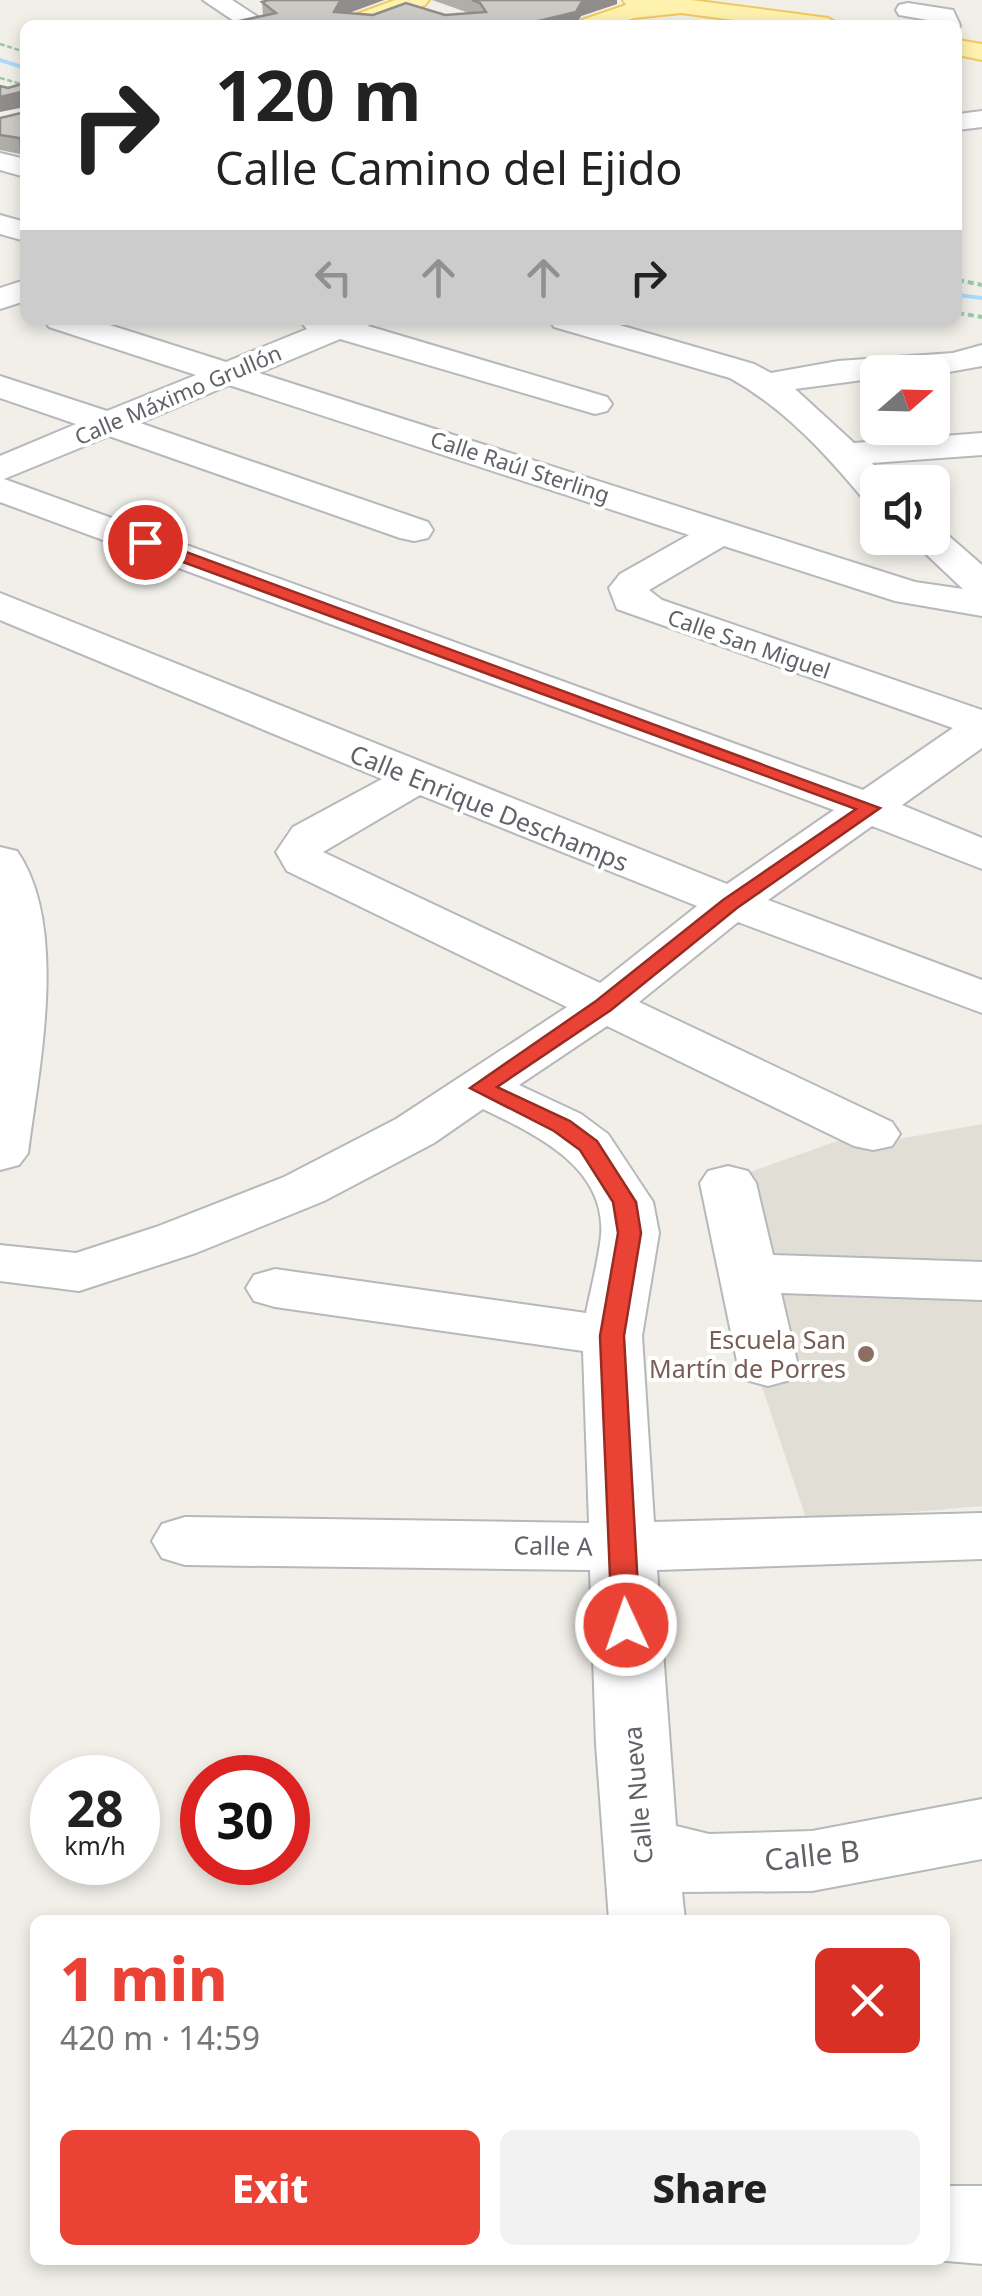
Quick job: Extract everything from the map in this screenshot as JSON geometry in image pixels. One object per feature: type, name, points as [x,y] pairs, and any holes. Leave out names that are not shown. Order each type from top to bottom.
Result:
[{"type":"main road","points":[[635,0],[790,20]]},
{"type":"main road","points":[[364,20],[412,3]]},
{"type":"main road","points":[[606,20],[631,12],[692,7]]},
{"type":"street","points":[[215,0],[249,20]]},
{"type":"street","points":[[921,14],[957,6],[958,0]]},
{"type":"street","points":[[412,3],[438,15]]},
{"type":"street","name":"Calle Raúl Sterling","points":[[78,325],[909,593],[982,604]]},
{"type":"street","name":"Calle Máximo Grullón","points":[[0,470],[232,374],[329,325]]},
{"type":"street","points":[[345,325],[595,404]]},
{"type":"street","points":[[599,325],[742,371],[768,384],[860,471]]},
{"type":"street","points":[[768,384],[838,371],[956,363],[974,328]]},
{"type":"street","points":[[12,390],[84,370],[144,346]]},
{"type":"street","points":[[12,390],[414,530]]},
{"type":"street","points":[[846,454],[982,444]]},
{"type":"street","points":[[0,490],[870,808],[982,855]]},
{"type":"street","name":"Calle San Miguel","points":[[721,532],[634,582],[628,588],[631,600],[982,726]]},
{"type":"street","points":[[948,555],[982,585]]},
{"type":"street","name":"Calle Enrique Deschamps","points":[[0,605],[417,780],[730,904],[982,998]]},
{"type":"street","points":[[0,1263],[79,1272],[176,1240],[304,1188],[416,1130],[604,1006],[730,904],[982,726]]},
{"type":"street","points":[[417,780],[308,837],[299,852],[304,861],[873,1134]]},
{"type":"street","points":[[0,1153],[22,1007],[5,882]]},
{"type":"street","name":"Calle Nueva","points":[[481,1088],[562,1126],[589,1146],[625,1202],[630,1233],[612,1336],[632,1744],[648,1915]]},
{"type":"street","points":[[728,1183],[768,1366]]},
{"type":"street","points":[[748,1273],[982,1281]]},
{"type":"street","points":[[275,1288],[612,1336]]},
{"type":"street","name":"Calle A","points":[[184,1542],[621,1547],[982,1536]]},
{"type":"street","name":"Calle B","points":[[644,1845],[678,1860],[709,1864],[812,1861],[982,1830]]},
{"type":"street","points":[[950,2225],[982,2226]]},
{"type":"shaded area","name":"Escuela San Martín de Porres","points":[[982,1124],[982,1506],[807,1521],[720,1261],[713,1185],[846,1138],[865,1145]]},
{"type":"building","points":[[346,0],[334,12],[373,15],[406,3],[445,15],[486,12],[472,0],[589,0],[581,3],[576,12],[543,20],[244,20],[276,13],[262,2]]},
{"type":"building","points":[[20,84],[20,92],[0,97],[0,86]]},
{"type":"building","points":[[20,113],[20,138],[0,135],[0,118]]},
{"type":"waterway","points":[[0,60],[20,66]]},
{"type":"waterway","points":[[962,296],[982,298]]},
{"type":"place","name":"Escuela San Martín de Porres","points":[[866,1354]]},
{"type":"route","points":[[145,542],[870,808],[730,904],[604,1006],[481,1088],[562,1126],[589,1146],[625,1202],[630,1233],[612,1336],[626,1625]]}]
